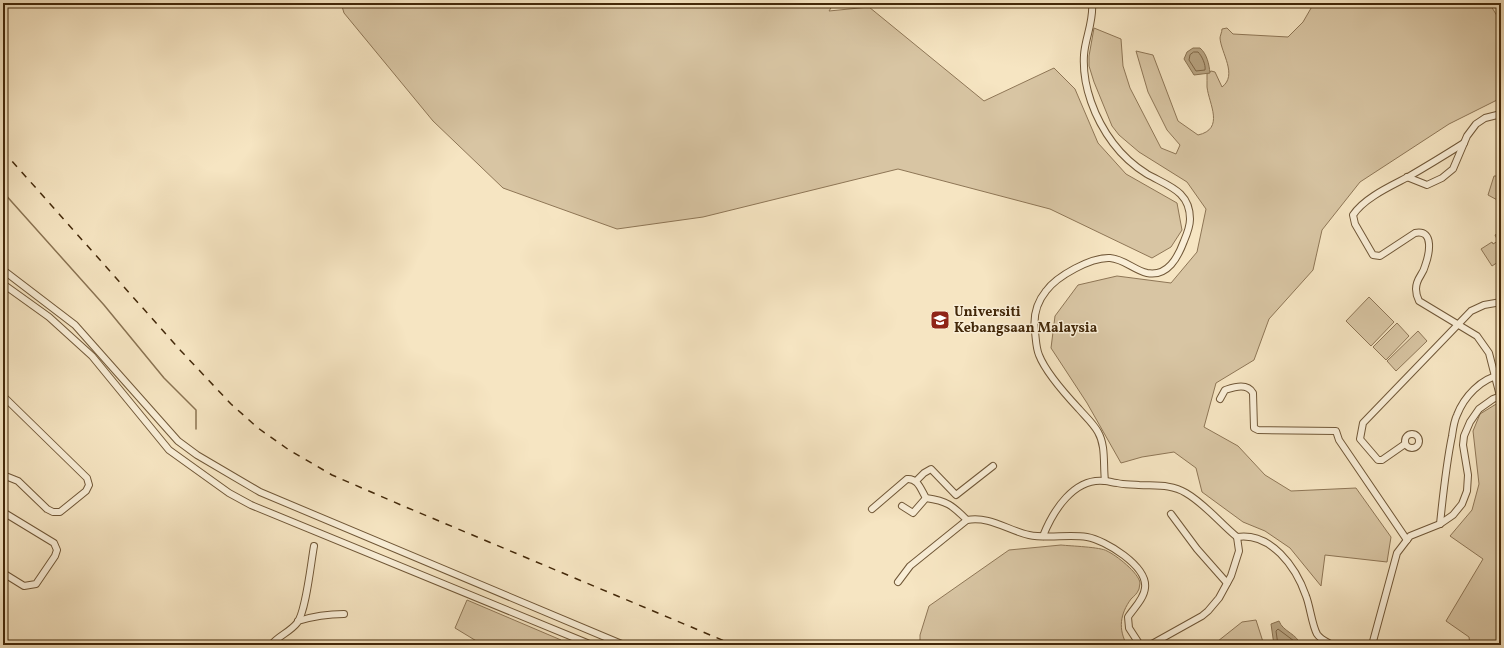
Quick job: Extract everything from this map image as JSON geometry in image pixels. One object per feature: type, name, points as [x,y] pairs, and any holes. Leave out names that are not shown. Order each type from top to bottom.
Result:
[{"type":"street","points":[[1092,3],[1092,18],[1084,56],[1084,68],[1092,105],[1102,127],[1121,154],[1146,173],[1176,190],[1186,199],[1189,208],[1190,220],[1189,230],[1175,262],[1163,271],[1149,274],[1121,261],[1110,258],[1092,261],[1054,282],[1046,291],[1037,306],[1034,324],[1039,354],[1055,380],[1097,430],[1103,445],[1105,481]]},
{"type":"street","points":[[1407,177],[1427,185],[1442,178],[1453,169],[1467,136],[1476,124],[1485,118],[1501,114]]},
{"type":"street","points":[[1372,645],[1397,553],[1410,536],[1440,524],[1453,516],[1462,504],[1467,491],[1468,475],[1463,445],[1464,436],[1470,422],[1479,409],[1501,396],[1498,376],[1489,353],[1477,336],[1419,301],[1416,290],[1418,277],[1425,268],[1429,239],[1427,236],[1420,232],[1416,233],[1380,256],[1376,256],[1373,255],[1355,224],[1353,215],[1357,209],[1390,185],[1407,177],[1464,144]]},
{"type":"street","points":[[3,270],[76,324],[178,441],[197,456],[260,492],[624,645]]},
{"type":"street","points":[[3,284],[49,317],[92,356],[169,450],[229,492],[252,505],[592,645]]},
{"type":"street","points":[[1405,444],[1382,460],[1378,460],[1360,439],[1363,423],[1471,311],[1484,305],[1501,302]]},
{"type":"street","points":[[1440,524],[1450,446],[1456,416],[1467,397],[1481,384],[1498,376]]},
{"type":"street","points":[[1220,399],[1225,390],[1237,386],[1251,390],[1253,393],[1254,428],[1258,430],[1336,431],[1339,440],[1406,540]]},
{"type":"street","points":[[3,396],[87,478],[89,485],[86,491],[60,512],[53,512],[47,509],[18,481],[3,475]]},
{"type":"street","points":[[916,481],[924,472],[931,469],[956,495],[993,466]]},
{"type":"street","points":[[872,509],[910,478],[916,481],[926,498],[948,503],[967,520]]},
{"type":"street","points":[[1043,536],[1057,508],[1070,494],[1094,481],[1105,481],[1118,484],[1170,485],[1186,493],[1204,506],[1237,537],[1239,551],[1231,576],[1219,598],[1208,611],[1175,632],[1150,645]]},
{"type":"street","points":[[902,506],[913,513],[926,498]]},
{"type":"street","points":[[3,512],[54,543],[57,550],[55,556],[36,584],[24,586],[3,573]]},
{"type":"street","points":[[1171,514],[1197,549],[1227,583]]},
{"type":"street","points":[[898,582],[910,566],[967,520],[985,520],[1029,535],[1088,537],[1111,546],[1121,552],[1144,579],[1145,587],[1143,595],[1128,617],[1129,628],[1140,645]]},
{"type":"street","points":[[1237,537],[1247,536],[1262,539],[1275,548],[1298,576],[1306,595],[1318,634],[1332,645]]},
{"type":"street","points":[[271,645],[275,640],[292,628],[302,615],[314,546]]},
{"type":"street","points":[[298,621],[327,614],[344,614]]},
{"type":"shaded area","points":[[341,3],[834,3],[829,11],[869,7],[984,101],[1054,68],[1075,89],[1098,143],[1126,174],[1177,203],[1182,230],[1171,247],[1152,258],[1050,209],[898,169],[703,217],[617,229],[503,188],[433,121],[344,13]]},
{"type":"shaded area","points":[[1314,3],[1489,3],[1501,22],[1501,98],[1449,124],[1360,182],[1322,230],[1313,270],[1269,319],[1254,360],[1216,383],[1204,427],[1238,446],[1265,475],[1291,491],[1356,488],[1391,537],[1387,562],[1325,555],[1321,586],[1290,548],[1265,531],[1243,522],[1202,492],[1196,468],[1174,452],[1142,457],[1121,463],[1087,403],[1051,348],[1055,316],[1078,285],[1117,276],[1171,283],[1197,252],[1206,209],[1187,182],[1139,152],[1119,135],[1112,126],[1089,66],[1089,56],[1094,28],[1121,39],[1123,66],[1130,88],[1161,148],[1176,154],[1180,145],[1167,130],[1148,92],[1136,51],[1153,55],[1178,121],[1198,135],[1206,132],[1211,127],[1213,122],[1212,108],[1207,87],[1207,74],[1211,71],[1215,72],[1222,87],[1227,82],[1229,76],[1229,70],[1220,38],[1222,29],[1227,28],[1233,34],[1288,37],[1303,22]]},
{"type":"shaded area","points":[[1494,176],[1501,176],[1501,202],[1488,195]]},
{"type":"shaded area","points":[[1501,231],[1501,260],[1492,266],[1481,249],[1492,242],[1493,244],[1498,241],[1495,235]]},
{"type":"shaded area","points":[[1369,297],[1394,322],[1371,346],[1346,321]]},
{"type":"shaded area","points":[[1397,323],[1409,336],[1386,360],[1373,347]]},
{"type":"shaded area","points":[[1418,331],[1427,341],[1396,371],[1387,361]]},
{"type":"shaded area","points":[[1501,401],[1501,645],[1470,645],[1469,637],[1446,621],[1483,559],[1450,536],[1472,510],[1479,484],[1473,431],[1480,414]]},
{"type":"shaded area","points":[[1061,545],[1104,550],[1121,560],[1136,574],[1140,583],[1139,589],[1124,610],[1121,627],[1127,645],[920,645],[920,635],[929,606],[1009,550]]},
{"type":"shaded area","points":[[467,600],[561,640],[559,645],[483,645],[455,628]]},
{"type":"shaded area","points":[[1256,620],[1264,645],[1213,645],[1242,622]]},
{"type":"water","points":[[1193,48],[1200,48],[1204,53],[1210,73],[1194,75],[1184,59],[1187,52]]},
{"type":"water","points":[[1279,621],[1284,628],[1299,641],[1300,645],[1274,645],[1271,624]]},
{"type":"waterway","points":[[3,192],[104,305],[164,378],[196,410],[196,429]]},
{"type":"railway","points":[[3,151],[181,351],[231,404],[258,428],[289,450],[332,475],[734,645]]},
{"type":"place","name":"Universiti Kebangsaan Malaysia","points":[[940,320]]}]
